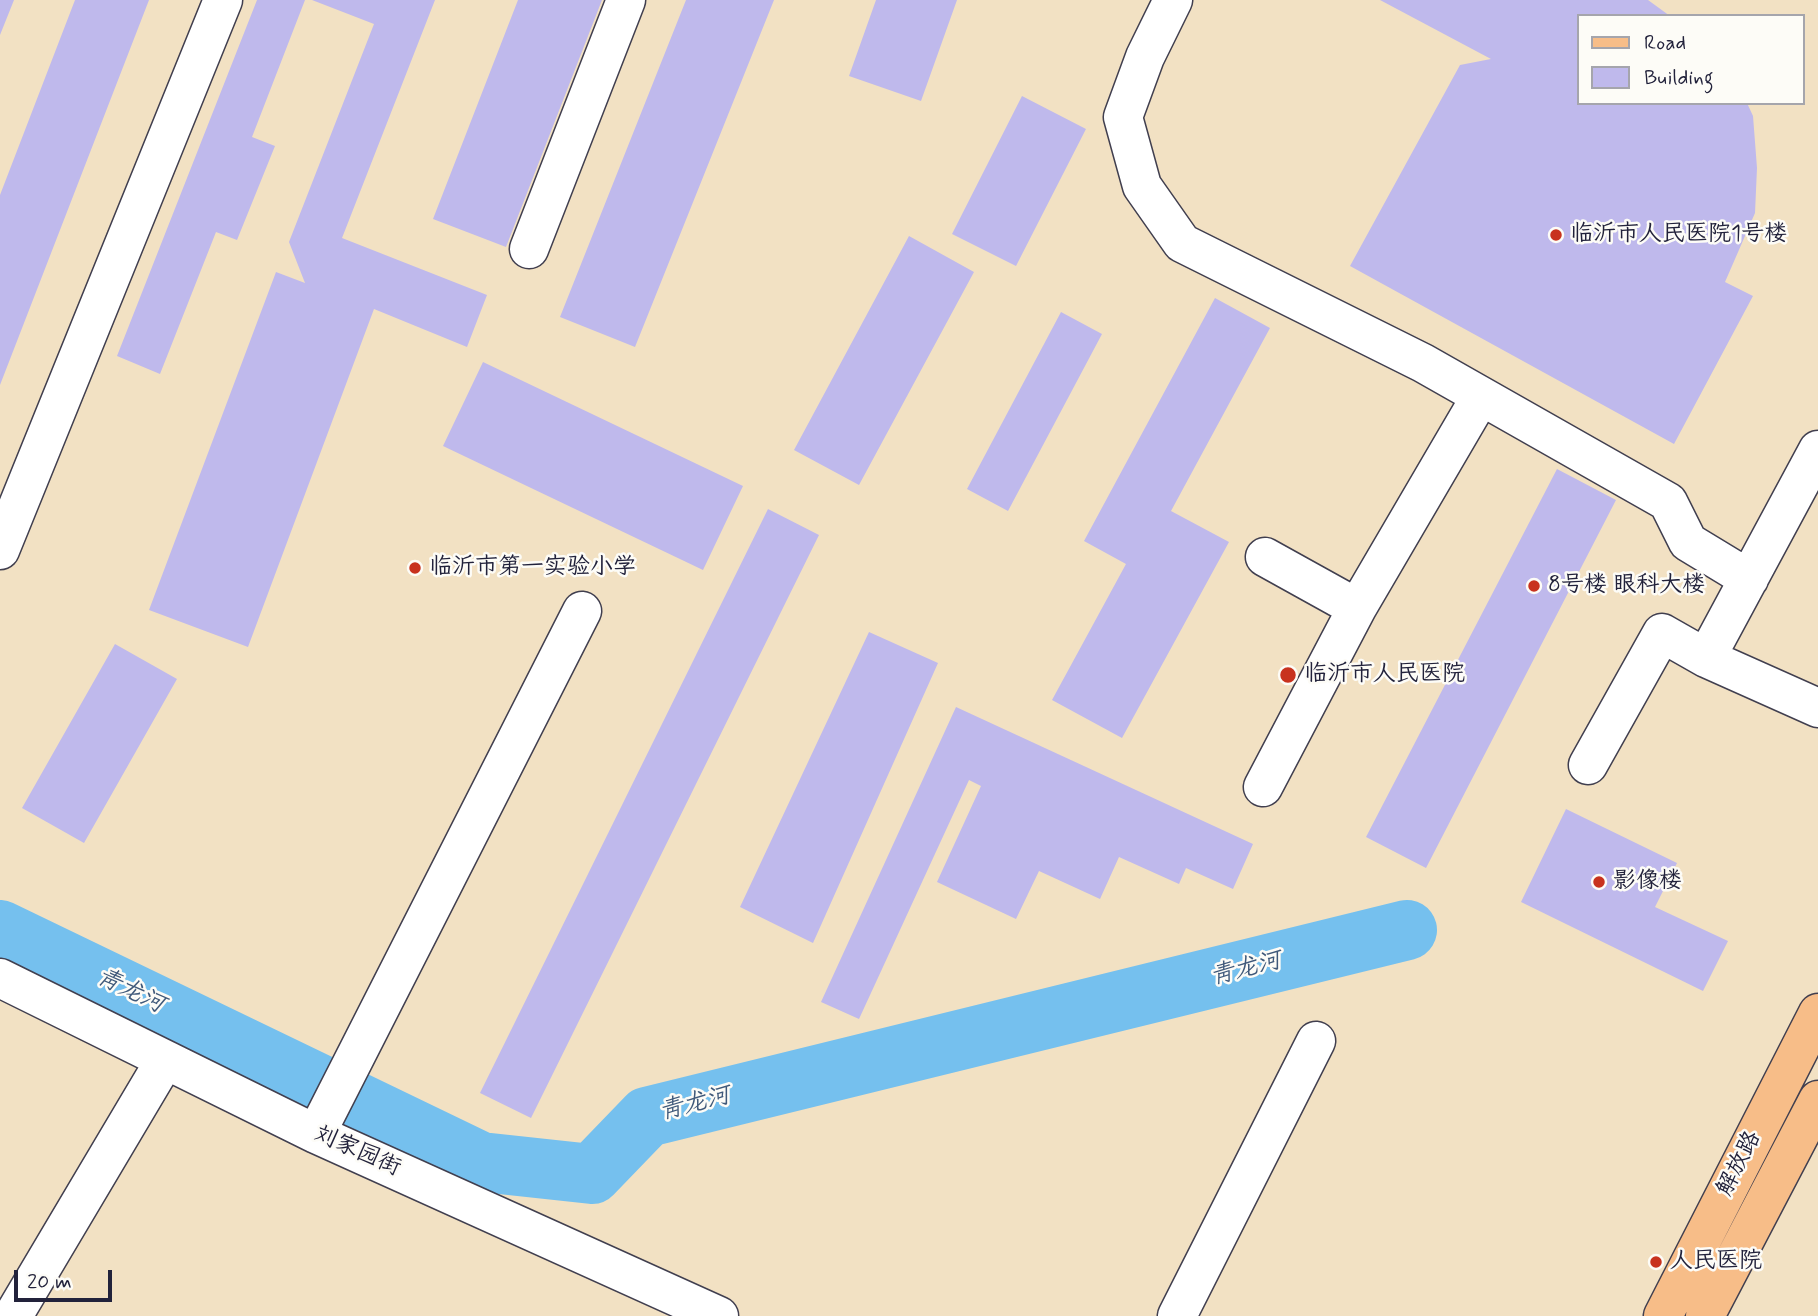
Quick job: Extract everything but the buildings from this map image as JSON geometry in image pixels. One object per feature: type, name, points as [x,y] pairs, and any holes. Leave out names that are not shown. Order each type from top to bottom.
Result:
[{"type":"main road","name":"解放路","points":[[1663,1316],[1818,1013]]},
{"type":"main road","name":"解放路","points":[[1705,1316],[1818,1100]]},
{"type":"street","points":[[0,550],[223,0]]},
{"type":"street","points":[[529,248],[626,0]]},
{"type":"street","points":[[1173,0],[1145,57],[1123,117],[1142,186],[1182,243],[1427,352],[1481,396],[1668,502],[1688,542],[1749,579]]},
{"type":"street","points":[[1264,787],[1357,608],[1481,396]]},
{"type":"street","points":[[1706,658],[1818,450]]},
{"type":"street","points":[[1265,557],[1357,608]]},
{"type":"street","points":[[323,1119],[582,611]]},
{"type":"street","points":[[1588,765],[1662,633],[1706,658],[1818,708]]},
{"type":"street","name":"刘家园街","points":[[0,978],[165,1060],[323,1119],[719,1316]]},
{"type":"street","points":[[1177,1316],[1315,1041]]},
{"type":"street","points":[[13,1316],[165,1060]]},
{"type":"waterway","name":"青龙河","points":[[0,930],[481,1162],[592,1174],[647,1117],[1407,930]]},
{"type":"place","name":"临沂市人民医院1号楼","points":[[1556,235]]},
{"type":"place","name":"临沂市第一实验小学","points":[[415,568]]},
{"type":"place","name":"8号楼 眼科大楼","points":[[1534,586]]},
{"type":"place","name":"临沂市人民医院","points":[[1288,675]]},
{"type":"place","name":"影像楼","points":[[1599,882]]},
{"type":"place","name":"人民医院","points":[[1656,1262]]}]
